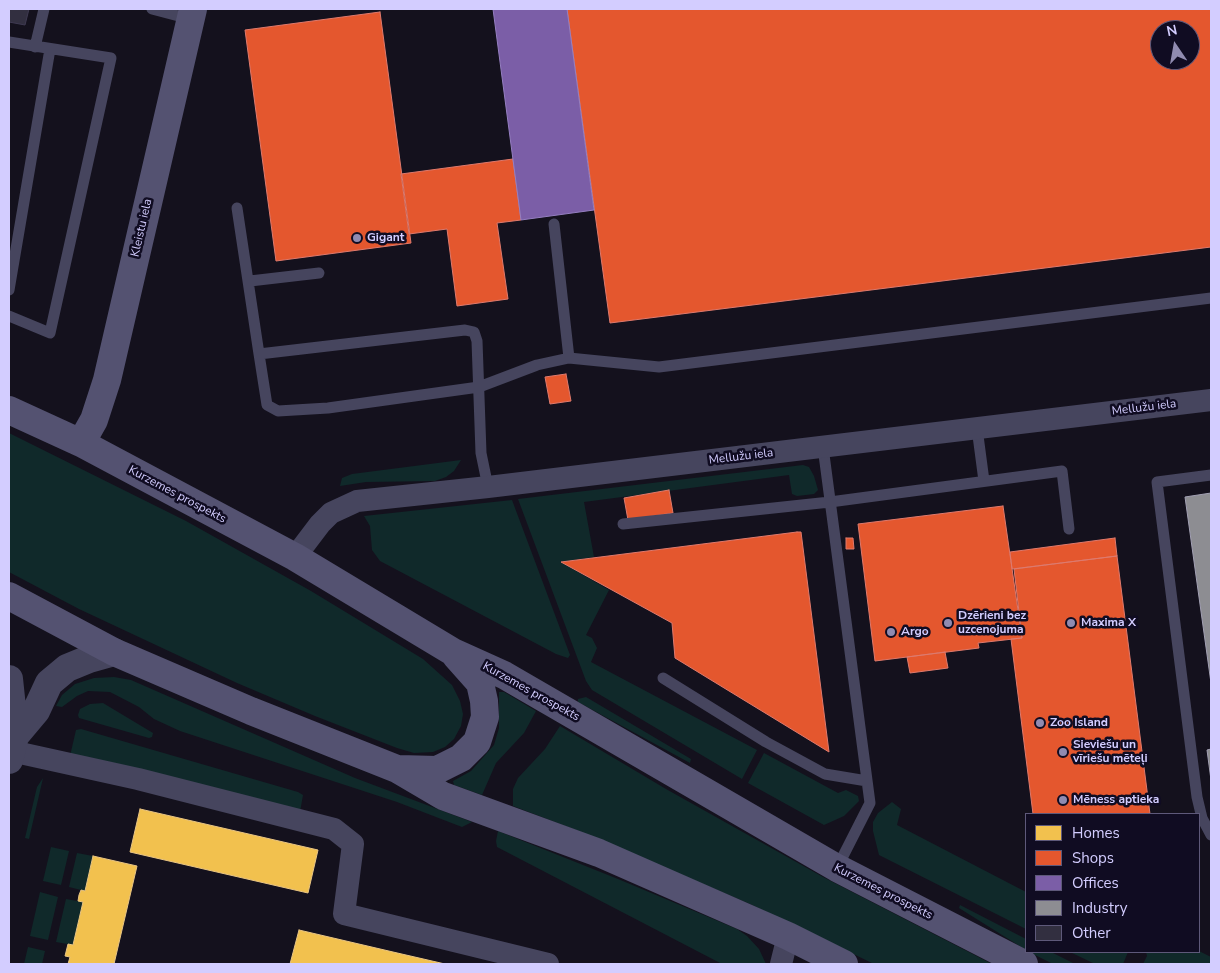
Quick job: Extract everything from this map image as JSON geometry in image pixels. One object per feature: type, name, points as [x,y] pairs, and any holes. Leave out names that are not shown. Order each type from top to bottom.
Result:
[{"type":"main road","name":"Kleistu iela","points":[[81,443],[94,420],[106,380],[192,14]]},
{"type":"main road","name":"Kurzemes prospekts","points":[[9,410],[81,443],[295,557],[454,652],[504,675],[837,868],[1024,964]]},
{"type":"main road","points":[[9,596],[114,652],[251,711],[397,769],[443,796],[599,853],[788,936],[844,964]]},
{"type":"main road","points":[[397,769],[437,770],[461,758],[477,742],[485,717],[480,683],[454,652]]},
{"type":"street","name":"Mellužu iela","points":[[295,557],[320,524],[331,513],[356,501],[488,487],[1211,400]]},
{"type":"street","points":[[12,749],[36,711],[49,683],[68,668],[89,659],[114,652]]},
{"type":"street","points":[[9,679],[12,749]]},
{"type":"street","points":[[12,749],[334,828],[353,844],[344,914],[548,964]]},
{"type":"street","points":[[781,964],[788,936]]},
{"type":"lane","points":[[36,47],[44,9]]},
{"type":"lane","points":[[152,9],[192,14]]},
{"type":"lane","points":[[9,42],[111,58],[50,333],[9,316]]},
{"type":"lane","points":[[9,290],[50,49]]},
{"type":"lane","points":[[237,208],[250,281],[267,405],[278,411],[328,408],[479,387],[537,365],[570,358],[660,367],[1211,298]]},
{"type":"lane","points":[[554,224],[570,358]]},
{"type":"lane","points":[[250,281],[319,274]]},
{"type":"lane","points":[[259,354],[465,330],[474,332],[477,341],[481,453],[488,487]]},
{"type":"lane","points":[[977,428],[984,481]]},
{"type":"lane","points":[[824,447],[870,802],[837,868]]},
{"type":"lane","points":[[623,524],[830,502],[1062,471],[1070,529]]},
{"type":"lane","points":[[1211,475],[1157,482],[1197,797],[1202,818],[1211,835]]},
{"type":"lane","points":[[663,678],[766,742],[825,774],[867,781]]},
{"type":"green space","points":[[9,433],[186,521],[311,591],[423,659],[452,685],[460,701],[463,714],[461,726],[454,739],[445,747],[433,752],[414,753],[397,748],[237,683],[79,609],[9,572]]},
{"type":"green space","points":[[461,460],[454,471],[446,477],[435,481],[366,482],[340,486],[342,478],[352,474]]},
{"type":"green space","points":[[803,465],[809,467],[814,476],[818,490],[814,494],[797,496],[792,494],[789,475],[584,502],[594,557],[561,562],[609,590],[586,635],[592,638],[597,648],[591,662],[757,750],[742,779],[592,690],[586,681],[518,499]]},
{"type":"green space","points":[[512,500],[570,655],[568,658],[556,654],[380,561],[372,550],[370,526],[364,516]]},
{"type":"green space","points":[[114,677],[131,680],[355,778],[472,822],[462,827],[397,802],[180,731],[154,719],[139,707],[110,692],[88,691],[77,696],[62,707],[56,706],[62,695],[75,684],[94,678]]},
{"type":"green space","points":[[499,692],[504,692],[536,711],[524,733],[496,763],[482,795],[454,785],[453,781],[471,771],[494,745],[499,728]]},
{"type":"green space","points":[[586,697],[691,759],[690,763],[578,702],[578,699]]},
{"type":"green space","points":[[103,703],[153,733],[152,737],[149,738],[79,718],[80,709],[90,704]]},
{"type":"green space","points":[[560,726],[666,789],[823,877],[992,964],[874,964],[750,904],[576,830],[513,806],[513,789],[518,778],[545,749]]},
{"type":"green space","points":[[81,729],[298,792],[303,795],[300,812],[70,756],[76,730]]},
{"type":"green space","points":[[764,753],[838,793],[846,790],[858,796],[859,801],[844,816],[824,825],[748,783]]},
{"type":"green space","points":[[43,778],[29,839],[25,838],[37,787]]},
{"type":"green space","points":[[892,802],[901,809],[897,825],[1025,891],[1025,928],[879,855],[873,831],[873,822],[878,813]]},
{"type":"green space","points":[[498,831],[737,929],[747,936],[759,949],[766,964],[722,964],[497,847]]},
{"type":"green space","points":[[51,847],[69,851],[61,885],[43,881]]},
{"type":"green space","points":[[77,853],[93,856],[85,891],[69,887]]},
{"type":"green space","points":[[40,892],[58,897],[48,940],[30,936]]},
{"type":"green space","points":[[66,899],[83,902],[73,945],[56,942]]},
{"type":"green space","points":[[960,905],[1025,938],[1025,949],[959,908]]},
{"type":"green space","points":[[28,947],[45,951],[42,964],[24,964]]},
{"type":"green space","points":[[1200,952],[1211,957],[1211,964],[1143,964],[1147,956],[1146,953]]},
{"type":"green space","points":[[1031,953],[1053,953],[1075,964],[1053,964]]},
{"type":"green space","points":[[1072,953],[1128,953],[1123,964],[1095,964]]},
{"type":"building: Homes","points":[[140,809],[318,850],[308,893],[130,852]]},
{"type":"building: Homes","points":[[93,856],[137,866],[114,964],[68,964],[70,957],[65,956],[68,944],[73,945],[83,902],[78,901],[79,895],[81,890],[85,891]]},
{"type":"building: Homes","points":[[299,930],[393,952],[445,964],[290,964]]},
{"type":"building: Shops","points":[[567,9],[1211,9],[1211,247],[610,323]]},
{"type":"building: Shops","points":[[380,12],[411,243],[276,261],[245,30]]},
{"type":"building: Shops","points":[[513,159],[521,220],[497,223],[508,299],[457,306],[447,229],[409,234],[401,174]]},
{"type":"building: Shops","points":[[566,374],[571,401],[550,404],[545,377]]},
{"type":"building: Shops","points":[[669,490],[673,513],[628,520],[624,498]]},
{"type":"building: Shops","points":[[1003,506],[1022,638],[978,643],[979,648],[875,661],[858,524]]},
{"type":"building: Shops","points":[[801,532],[829,752],[675,658],[672,623],[561,562]]},
{"type":"building: Shops","points":[[846,538],[853,538],[854,549],[846,549]]},
{"type":"building: Shops","points":[[1115,538],[1117,556],[1012,569],[1010,552]]},
{"type":"building: Shops","points":[[1117,556],[1150,813],[1033,813],[1011,639],[1022,638],[1014,569]]},
{"type":"building: Shops","points":[[945,652],[948,668],[910,673],[907,657]]},
{"type":"building: Offices","points":[[493,9],[567,9],[594,210],[521,220]]},
{"type":"building: Industry","points":[[1211,493],[1211,683],[1185,497]]},
{"type":"building: Industry","points":[[1211,749],[1211,780],[1207,750]]},
{"type":"building: Other","points":[[9,9],[29,9],[25,25],[9,22]]},
{"type":"place","name":"Gigant","points":[[357,238]]},
{"type":"place","name":"Dzērieni bez uzcenojuma","points":[[948,623]]},
{"type":"place","name":"Maxima X","points":[[1071,623]]},
{"type":"place","name":"Argo","points":[[891,632]]},
{"type":"place","name":"Zoo Island","points":[[1040,723]]},
{"type":"place","name":"Sieviešu un vīriešu mēteļi","points":[[1063,752]]},
{"type":"place","name":"Mēness aptieka","points":[[1063,800]]}]
